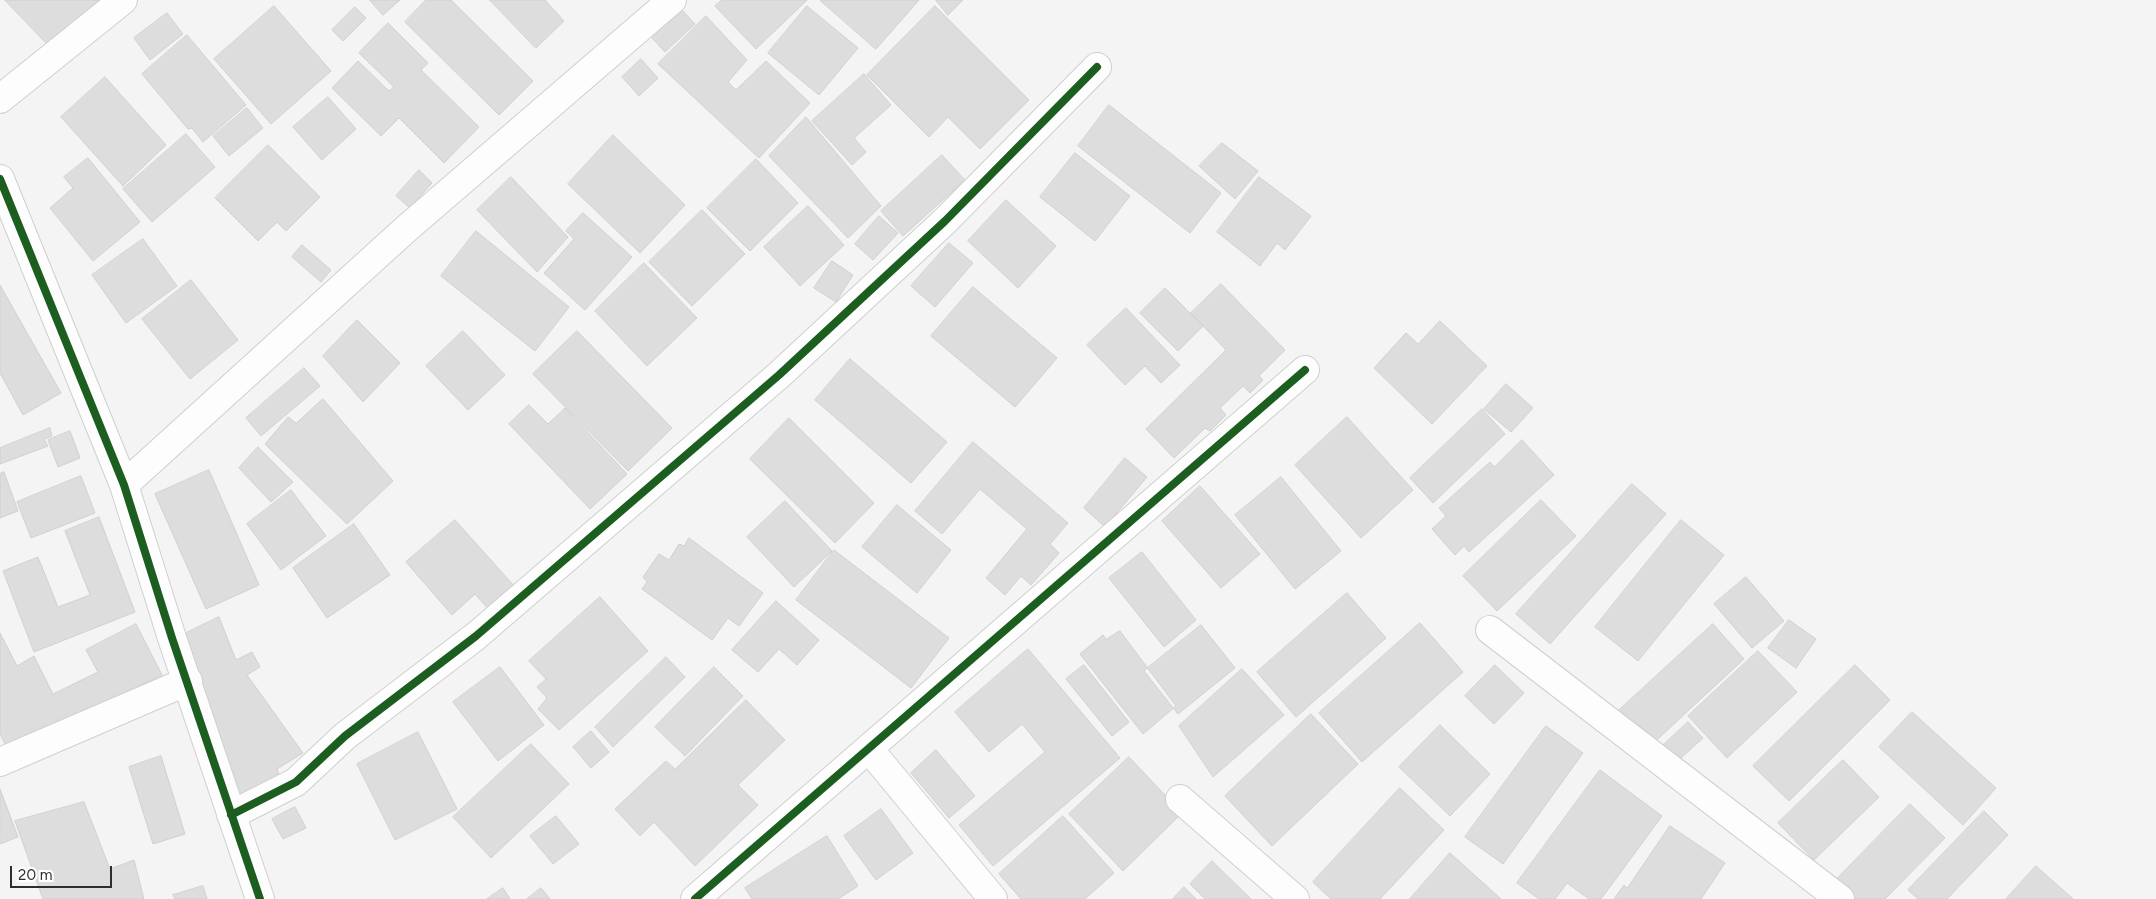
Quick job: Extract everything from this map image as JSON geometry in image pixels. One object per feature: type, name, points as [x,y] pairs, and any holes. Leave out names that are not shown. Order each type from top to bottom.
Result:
[{"type":"street","points":[[0,98],[123,0]]},
{"type":"street","points":[[124,485],[406,229],[672,0]]},
{"type":"street","points":[[231,815],[296,782],[345,736],[476,636],[764,388],[945,221],[1097,67]]},
{"type":"street","points":[[0,179],[124,485],[172,638],[260,899]]},
{"type":"street","points":[[695,899],[1305,370]]},
{"type":"street","points":[[1490,630],[1840,899]]},
{"type":"street","points":[[0,762],[188,681]]},
{"type":"street","points":[[869,749],[993,899]]},
{"type":"street","points":[[1180,800],[1295,899]]},
{"type":"building","points":[[5,0],[106,0],[54,51]]},
{"type":"building","points":[[370,0],[400,0],[383,15]]},
{"type":"building","points":[[426,0],[451,0],[533,81],[499,115],[405,22]]},
{"type":"building","points":[[490,0],[545,0],[564,21],[536,48]]},
{"type":"building","points":[[722,0],[807,0],[756,49],[715,6]]},
{"type":"building","points":[[820,0],[919,0],[876,49]]},
{"type":"building","points":[[936,0],[963,0],[948,15]]},
{"type":"building","points":[[274,6],[331,71],[271,124],[214,59]]},
{"type":"building","points":[[807,6],[858,48],[819,95],[768,53]]},
{"type":"building","points":[[935,6],[1029,100],[980,149],[948,117],[929,137],[867,75]]},
{"type":"building","points":[[355,7],[366,18],[343,41],[332,30]]},
{"type":"building","points":[[682,10],[695,24],[665,52],[652,38]]},
{"type":"building","points":[[167,13],[183,34],[150,60],[134,38]]},
{"type":"building","points":[[706,16],[747,60],[728,82],[736,90],[766,61],[810,103],[759,158],[658,64]]},
{"type":"building","points":[[388,23],[428,63],[421,70],[479,127],[444,163],[399,118],[381,136],[332,88],[358,61],[389,91],[394,87],[359,53]]},
{"type":"building","points":[[187,35],[246,105],[203,142],[192,128],[188,129],[142,74]]},
{"type":"building","points":[[641,59],[658,78],[639,96],[622,77]]},
{"type":"building","points":[[864,74],[891,105],[854,138],[866,152],[852,165],[812,121]]},
{"type":"building","points":[[105,77],[166,145],[123,186],[61,117]]},
{"type":"building","points":[[328,97],[356,129],[322,160],[293,127]]},
{"type":"building","points":[[1109,105],[1221,193],[1190,233],[1078,146]]},
{"type":"building","points":[[247,108],[263,128],[229,156],[213,136]]},
{"type":"building","points":[[806,117],[881,206],[848,238],[769,156]]},
{"type":"building","points":[[186,134],[215,167],[152,222],[123,189]]},
{"type":"building","points":[[613,135],[685,205],[640,253],[568,184]]},
{"type":"building","points":[[1222,143],[1258,171],[1235,199],[1199,166]]},
{"type":"building","points":[[268,145],[320,197],[286,231],[277,222],[258,241],[215,198]]},
{"type":"building","points":[[1075,153],[1130,196],[1095,241],[1040,197]]},
{"type":"building","points":[[942,155],[965,180],[903,236],[881,211]]},
{"type":"building","points":[[88,158],[140,222],[93,261],[50,208],[73,188],[64,177]]},
{"type":"building","points":[[756,159],[798,203],[750,251],[707,208]]},
{"type":"building","points":[[419,170],[432,183],[410,208],[396,196]]},
{"type":"building","points":[[511,177],[568,237],[537,272],[477,210]]},
{"type":"building","points":[[1259,177],[1311,216],[1285,250],[1277,243],[1260,266],[1217,232]]},
{"type":"building","points":[[1006,200],[1056,246],[1018,288],[968,241]]},
{"type":"building","points":[[808,206],[844,245],[800,286],[764,247]]},
{"type":"building","points":[[702,210],[745,254],[692,306],[649,262]]},
{"type":"building","points":[[583,213],[632,257],[585,310],[544,273],[574,239],[566,231]]},
{"type":"building","points":[[879,216],[898,233],[873,260],[855,244]]},
{"type":"building","points":[[476,231],[569,307],[535,351],[441,276]]},
{"type":"building","points":[[143,239],[177,286],[126,323],[92,275]]},
{"type":"building","points":[[949,243],[973,263],[935,307],[911,286]]},
{"type":"building","points":[[302,245],[331,270],[321,282],[292,257]]},
{"type":"building","points":[[832,261],[853,275],[836,302],[814,288]]},
{"type":"building","points":[[644,263],[697,318],[647,366],[595,311]]},
{"type":"building","points":[[191,280],[238,340],[190,379],[142,319]]},
{"type":"building","points":[[1221,284],[1285,350],[1259,376],[1263,380],[1250,393],[1243,386],[1220,408],[1226,415],[1210,431],[1205,428],[1174,458],[1146,429],[1226,350],[1191,313]]},
{"type":"building","points":[[0,285],[61,393],[23,415],[0,373]]},
{"type":"building","points":[[973,287],[1057,358],[1015,407],[931,336]]},
{"type":"building","points":[[1165,288],[1203,326],[1178,351],[1140,313]]},
{"type":"building","points":[[1126,308],[1180,365],[1161,383],[1145,366],[1125,385],[1087,345]]},
{"type":"building","points":[[357,320],[400,363],[363,402],[323,356]]},
{"type":"building","points":[[1440,321],[1487,366],[1432,424],[1374,368],[1406,333],[1418,344]]},
{"type":"building","points":[[463,331],[505,375],[468,410],[426,366]]},
{"type":"building","points":[[577,331],[672,428],[628,471],[533,374]]},
{"type":"building","points":[[850,359],[947,442],[911,483],[815,400]]},
{"type":"building","points":[[304,368],[320,386],[261,436],[246,418]]},
{"type":"building","points":[[1506,384],[1533,408],[1511,432],[1484,409]]},
{"type":"building","points":[[323,399],[393,481],[347,524],[265,444],[288,417],[296,423]]},
{"type":"building","points":[[529,405],[548,424],[565,408],[627,474],[590,509],[509,424]]},
{"type":"building","points":[[1482,409],[1505,434],[1433,503],[1410,478]]},
{"type":"building","points":[[1347,417],[1413,490],[1361,538],[1295,465]]},
{"type":"building","points":[[789,418],[874,503],[835,543],[750,459]]},
{"type":"building","points":[[50,428],[52,436],[44,439],[48,446],[0,464],[0,448]]},
{"type":"building","points":[[70,431],[80,458],[58,467],[48,440]]},
{"type":"building","points":[[1522,440],[1554,475],[1469,552],[1464,546],[1455,555],[1432,529],[1446,516],[1439,508],[1490,462],[1494,467]]},
{"type":"building","points":[[973,442],[1068,523],[1050,544],[1059,553],[1031,585],[1021,576],[1005,595],[986,578],[1027,529],[980,489],[942,534],[915,511]]},
{"type":"building","points":[[258,447],[293,482],[271,502],[239,468]]},
{"type":"building","points":[[1125,458],[1147,477],[1105,527],[1084,508]]},
{"type":"building","points":[[209,470],[259,585],[206,609],[155,494]]},
{"type":"building","points":[[4,472],[18,511],[0,518],[0,474]]},
{"type":"building","points":[[81,476],[95,513],[31,538],[17,502]]},
{"type":"building","points":[[1281,477],[1341,551],[1295,589],[1235,515]]},
{"type":"building","points":[[1632,484],[1666,514],[1550,644],[1516,614]]},
{"type":"building","points":[[1200,486],[1260,554],[1221,588],[1162,521]]},
{"type":"building","points":[[291,490],[326,536],[281,570],[247,524]]},
{"type":"building","points":[[1541,500],[1576,536],[1497,611],[1463,576]]},
{"type":"building","points":[[785,501],[832,551],[794,587],[747,537]]},
{"type":"building","points":[[897,505],[951,550],[917,593],[862,547]]},
{"type":"building","points":[[99,517],[135,612],[34,652],[3,571],[38,557],[58,607],[90,595],[65,531]]},
{"type":"building","points":[[455,520],[516,588],[490,611],[475,594],[452,615],[406,562]]},
{"type":"building","points":[[1681,520],[1724,555],[1638,661],[1595,627]]},
{"type":"building","points":[[354,524],[390,575],[327,618],[293,568]]},
{"type":"building","points":[[689,538],[763,593],[739,626],[728,618],[712,640],[642,589],[647,582],[643,577],[659,554],[669,560],[679,544],[684,546]]},
{"type":"building","points":[[834,550],[949,638],[911,688],[796,600]]},
{"type":"building","points":[[1142,552],[1196,620],[1164,647],[1109,578]]},
{"type":"building","points":[[1746,577],[1784,621],[1752,648],[1714,604]]},
{"type":"building","points":[[1347,593],[1386,638],[1296,717],[1257,672]]},
{"type":"building","points":[[600,597],[648,651],[559,730],[538,709],[547,698],[537,687],[546,679],[529,661]]},
{"type":"building","points":[[776,601],[819,640],[797,665],[779,649],[758,672],[732,650]]},
{"type":"building","points":[[219,617],[236,660],[252,652],[260,667],[247,675],[303,753],[277,769],[281,781],[239,803],[184,634]]},
{"type":"building","points":[[1789,620],[1816,639],[1796,668],[1768,648]]},
{"type":"building","points":[[1420,623],[1463,672],[1362,762],[1319,713]]},
{"type":"building","points":[[136,624],[162,675],[8,750],[0,734],[0,633],[17,666],[34,656],[53,694],[98,672],[86,650]]},
{"type":"building","points":[[1713,624],[1744,659],[1648,748],[1616,713]]},
{"type":"building","points":[[1201,625],[1235,668],[1178,714],[1144,671]]},
{"type":"building","points":[[1120,631],[1176,706],[1143,734],[1080,654],[1103,635],[1106,639]]},
{"type":"building","points":[[1028,649],[1120,758],[993,866],[959,825],[1045,752],[1022,724],[989,752],[955,712]]},
{"type":"building","points":[[1758,651],[1797,692],[1727,758],[1688,716]]},
{"type":"building","points":[[666,657],[685,677],[613,747],[595,727]]},
{"type":"building","points":[[1084,665],[1129,722],[1112,736],[1066,679]]},
{"type":"building","points":[[1495,665],[1524,693],[1494,724],[1465,696]]},
{"type":"building","points":[[1855,665],[1890,700],[1789,801],[1753,766]]},
{"type":"building","points":[[500,667],[544,725],[498,761],[453,702]]},
{"type":"building","points":[[714,667],[743,696],[685,756],[655,727]]},
{"type":"building","points":[[1242,669],[1284,715],[1213,777],[1179,726]]},
{"type":"building","points":[[746,700],[785,740],[738,785],[758,805],[695,866],[654,822],[640,836],[615,809],[666,761],[675,769]]},
{"type":"building","points":[[1912,712],[1996,788],[1963,825],[1879,747]]},
{"type":"building","points":[[1311,714],[1358,764],[1272,846],[1225,796]]},
{"type":"building","points":[[1688,722],[1703,738],[1671,767],[1657,751]]},
{"type":"building","points":[[1440,725],[1490,774],[1450,816],[1399,767]]},
{"type":"building","points":[[1546,726],[1583,753],[1503,864],[1465,837]]},
{"type":"building","points":[[591,731],[609,752],[591,768],[573,747]]},
{"type":"building","points":[[418,732],[457,809],[395,840],[357,764]]},
{"type":"building","points":[[531,744],[569,784],[491,858],[453,817]]},
{"type":"building","points":[[936,750],[975,796],[949,818],[911,773]]},
{"type":"building","points":[[161,756],[185,834],[153,844],[129,767]]},
{"type":"building","points":[[1129,757],[1182,813],[1123,871],[1069,814]]},
{"type":"building","points":[[1843,760],[1879,797],[1814,860],[1778,823]]},
{"type":"building","points":[[1600,770],[1662,816],[1601,899],[1589,899],[1567,883],[1555,899],[1539,899],[1517,883]]},
{"type":"building","points":[[1400,788],[1444,830],[1380,899],[1331,899],[1313,882]]},
{"type":"building","points":[[0,789],[18,837],[0,844]]},
{"type":"building","points":[[84,802],[110,869],[134,860],[144,899],[43,899],[15,821]]},
{"type":"building","points":[[1910,804],[1945,838],[1885,899],[1849,899],[1833,883]]},
{"type":"building","points":[[295,807],[306,828],[283,839],[272,819]]},
{"type":"building","points":[[881,809],[913,853],[876,880],[844,836]]},
{"type":"building","points":[[1984,811],[2008,835],[1947,899],[1918,899],[1908,890]]},
{"type":"building","points":[[556,816],[579,844],[553,864],[530,836]]},
{"type":"building","points":[[1063,816],[1114,873],[1085,899],[1021,899],[999,874]]},
{"type":"building","points":[[1670,826],[1725,863],[1701,899],[1614,899],[1624,885],[1627,888]]},
{"type":"building","points":[[827,836],[858,886],[838,899],[752,899],[745,888]]},
{"type":"building","points":[[1450,853],[1501,899],[1410,899]]},
{"type":"building","points":[[1212,861],[1251,899],[1205,899],[1190,884]]},
{"type":"building","points":[[2036,866],[2073,899],[2006,899]]},
{"type":"building","points":[[203,886],[207,899],[175,899],[173,895]]},
{"type":"building","points":[[1184,887],[1196,899],[1173,899]]},
{"type":"building","points":[[503,888],[510,899],[487,899]]},
{"type":"building","points":[[541,888],[550,899],[527,899]]},
{"type":"cycle path","points":[[231,815],[296,782],[345,736],[476,636],[779,375],[945,221],[1097,67]]},
{"type":"cycle path","points":[[0,179],[124,485],[172,638],[260,899]]},
{"type":"cycle path","points":[[695,899],[1305,370]]}]
